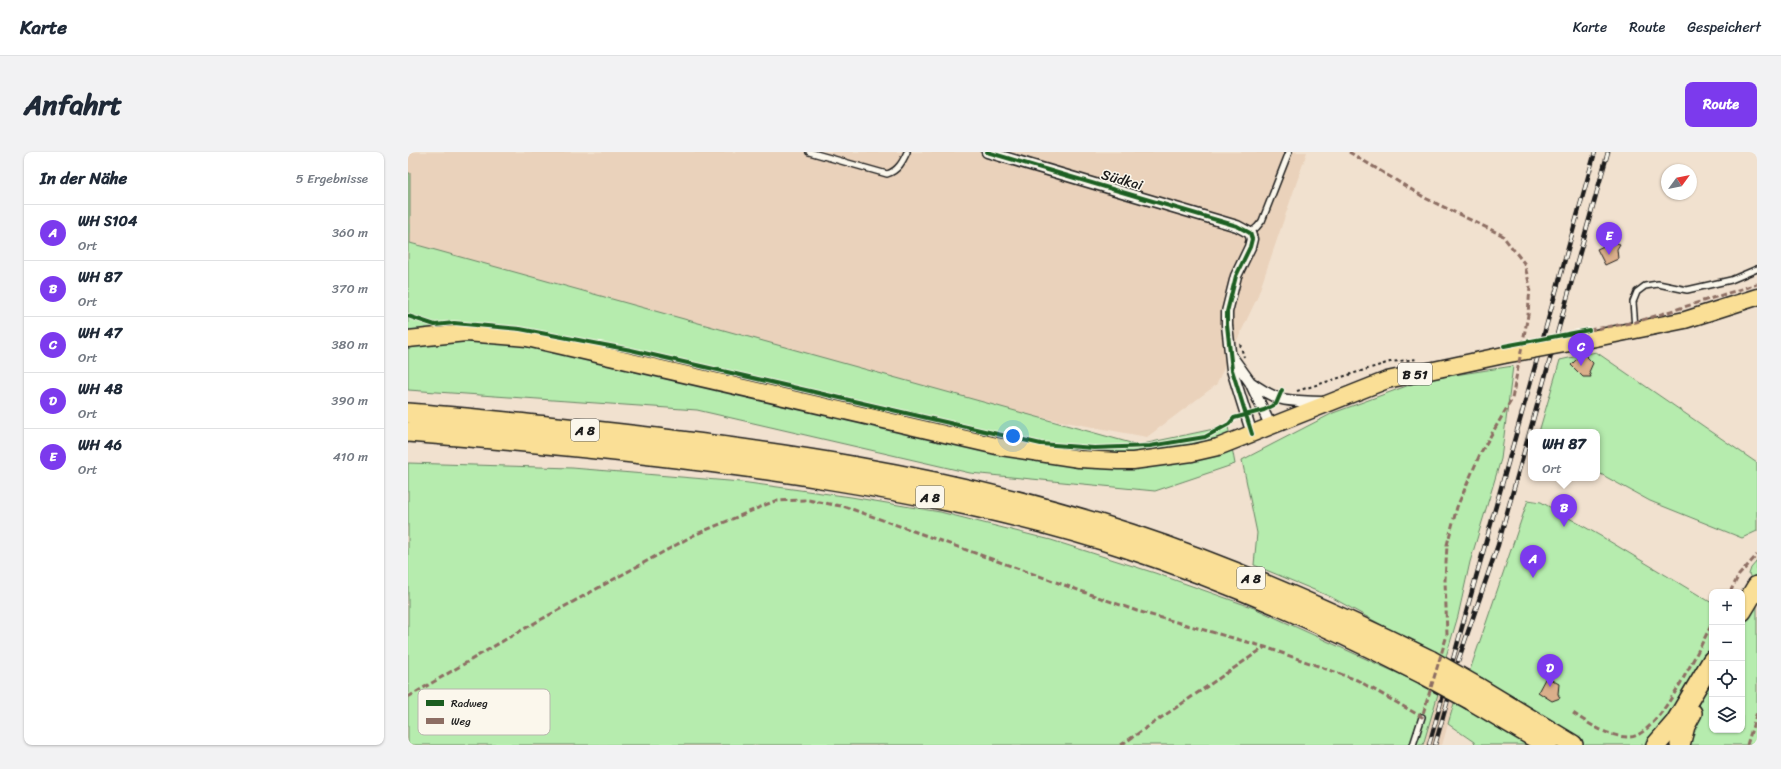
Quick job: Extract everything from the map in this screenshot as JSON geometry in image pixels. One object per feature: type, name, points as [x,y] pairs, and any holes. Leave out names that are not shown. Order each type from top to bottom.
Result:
[{"type":"highway","name":"A 8","points":[[408,412],[636,435],[762,451],[866,468],[987,494],[1129,533],[1192,555],[1302,599],[1474,694],[1573,745]]},
{"type":"highway","name":"A 8","points":[[408,432],[505,440],[716,462],[865,485],[982,508],[1125,547],[1187,568],[1357,640],[1426,667]]},
{"type":"highway","points":[[1745,606],[1757,586]]},
{"type":"highway","points":[[1743,625],[1757,603]]},
{"type":"highway","points":[[1656,745],[1675,723],[1709,666]]},
{"type":"highway","points":[[1680,745],[1685,726],[1709,682]]},
{"type":"highway","name":"A 8","points":[[1474,694],[1546,745]]},
{"type":"main road","name":"B 51","points":[[408,338],[466,333],[527,338],[1001,447],[1079,459],[1133,461],[1170,457],[1218,447],[1271,427],[1329,402],[1396,378],[1504,355],[1685,320],[1757,297]]},
{"type":"street","name":"Südkai","points":[[987,152],[1244,228],[1250,232]]},
{"type":"street","points":[[1250,232],[1252,238],[1250,247],[1236,276],[1227,312],[1228,340],[1232,357],[1232,370],[1252,434]]},
{"type":"street","points":[[1232,357],[1250,382],[1271,427]]},
{"type":"street","points":[[1250,382],[1263,391],[1285,401],[1329,402]]},
{"type":"lane","points":[[809,152],[888,174],[893,172],[899,166],[907,152]]},
{"type":"lane","points":[[1250,232],[1262,221],[1289,152]]},
{"type":"lane","points":[[1636,330],[1633,302],[1637,292],[1645,286],[1658,284],[1687,290],[1731,280],[1757,269]]},
{"type":"lane","points":[[1412,745],[1422,717]]},
{"type":"path","points":[[1240,343],[1248,362]]},
{"type":"path","points":[[1297,391],[1390,362],[1425,358]]},
{"type":"shaded area","points":[[408,152],[1307,152],[1257,298],[1216,385],[1147,437],[923,396],[409,243],[410,173],[408,173]]},
{"type":"shaded area","points":[[1438,694],[1455,700],[1442,745],[1423,745]]},
{"type":"green space","points":[[408,173],[410,173],[410,243],[1138,445],[1228,426],[1235,464],[1155,491],[970,473],[697,410],[408,390]]},
{"type":"green space","points":[[1596,352],[1757,463],[1757,531],[1742,538],[1650,501],[1600,474],[1600,429],[1540,429],[1560,360]]},
{"type":"green space","points":[[1513,366],[1501,459],[1470,562],[1458,616],[1445,660],[1331,597],[1254,565],[1257,533],[1242,460],[1333,413],[1423,380]]},
{"type":"green space","points":[[408,463],[572,468],[741,482],[851,497],[940,512],[1051,540],[1155,573],[1254,608],[1419,683],[1438,694],[1423,745],[408,745]]},
{"type":"green space","points":[[1528,500],[1541,502],[1709,601],[1709,733],[1745,733],[1744,589],[1751,578],[1749,574],[1751,568],[1757,561],[1757,745],[1475,745],[1474,742],[1448,724],[1455,700],[1469,673]]},
{"type":"building","points":[[1613,242],[1620,244],[1617,249],[1618,259],[1605,265],[1597,249]]},
{"type":"building","points":[[1583,353],[1593,363],[1589,372],[1591,377],[1583,377],[1571,365]]},
{"type":"building","points":[[1546,677],[1559,684],[1558,694],[1560,698],[1552,701],[1538,692]]},
{"type":"railway","points":[[1429,745],[1595,152]]},
{"type":"railway","points":[[1530,429],[1608,152]]},
{"type":"railway","points":[[1458,661],[1498,545],[1528,438]]},
{"type":"railway","points":[[1435,745],[1451,689]]},
{"type":"marked path","points":[[1121,745],[1265,647],[1357,680],[1422,717],[1447,635],[1445,580],[1447,545],[1457,507],[1480,454],[1512,399],[1528,315],[1530,286],[1524,263],[1502,235],[1427,199],[1349,152]]},
{"type":"marked path","points":[[1589,330],[1636,322],[1757,284]]},
{"type":"marked path","points":[[422,689],[513,635],[694,535],[775,501],[808,500],[846,507],[1137,611],[1265,647]]},
{"type":"marked path","points":[[1732,589],[1739,575],[1757,555]]},
{"type":"marked path","points":[[1573,713],[1592,725],[1614,735],[1629,737],[1641,733],[1653,723],[1665,708],[1711,625]]},
{"type":"marked path","points":[[408,697],[418,691]]},
{"type":"marked path","points":[[1747,745],[1757,712]]},
{"type":"cycle path","points":[[987,152],[1237,226],[1250,233],[1252,239],[1250,247],[1236,276],[1227,312],[1227,325],[1232,370],[1252,434]]},
{"type":"cycle path","points":[[408,316],[435,325],[454,323],[520,329],[631,350],[1041,444],[1094,448],[1150,446],[1205,437],[1229,424],[1234,418],[1264,410],[1276,404],[1282,390]]},
{"type":"cycle path","points":[[1504,346],[1589,330]]},
{"type":"place","name":"WH 46","points":[[1609,255]]},
{"type":"place","name":"WH 47","points":[[1581,366]]},
{"type":"place","name":"WH 87","points":[[1564,527]]},
{"type":"place","name":"WH S104","points":[[1533,578]]},
{"type":"place","name":"WH 48","points":[[1550,687]]}]
